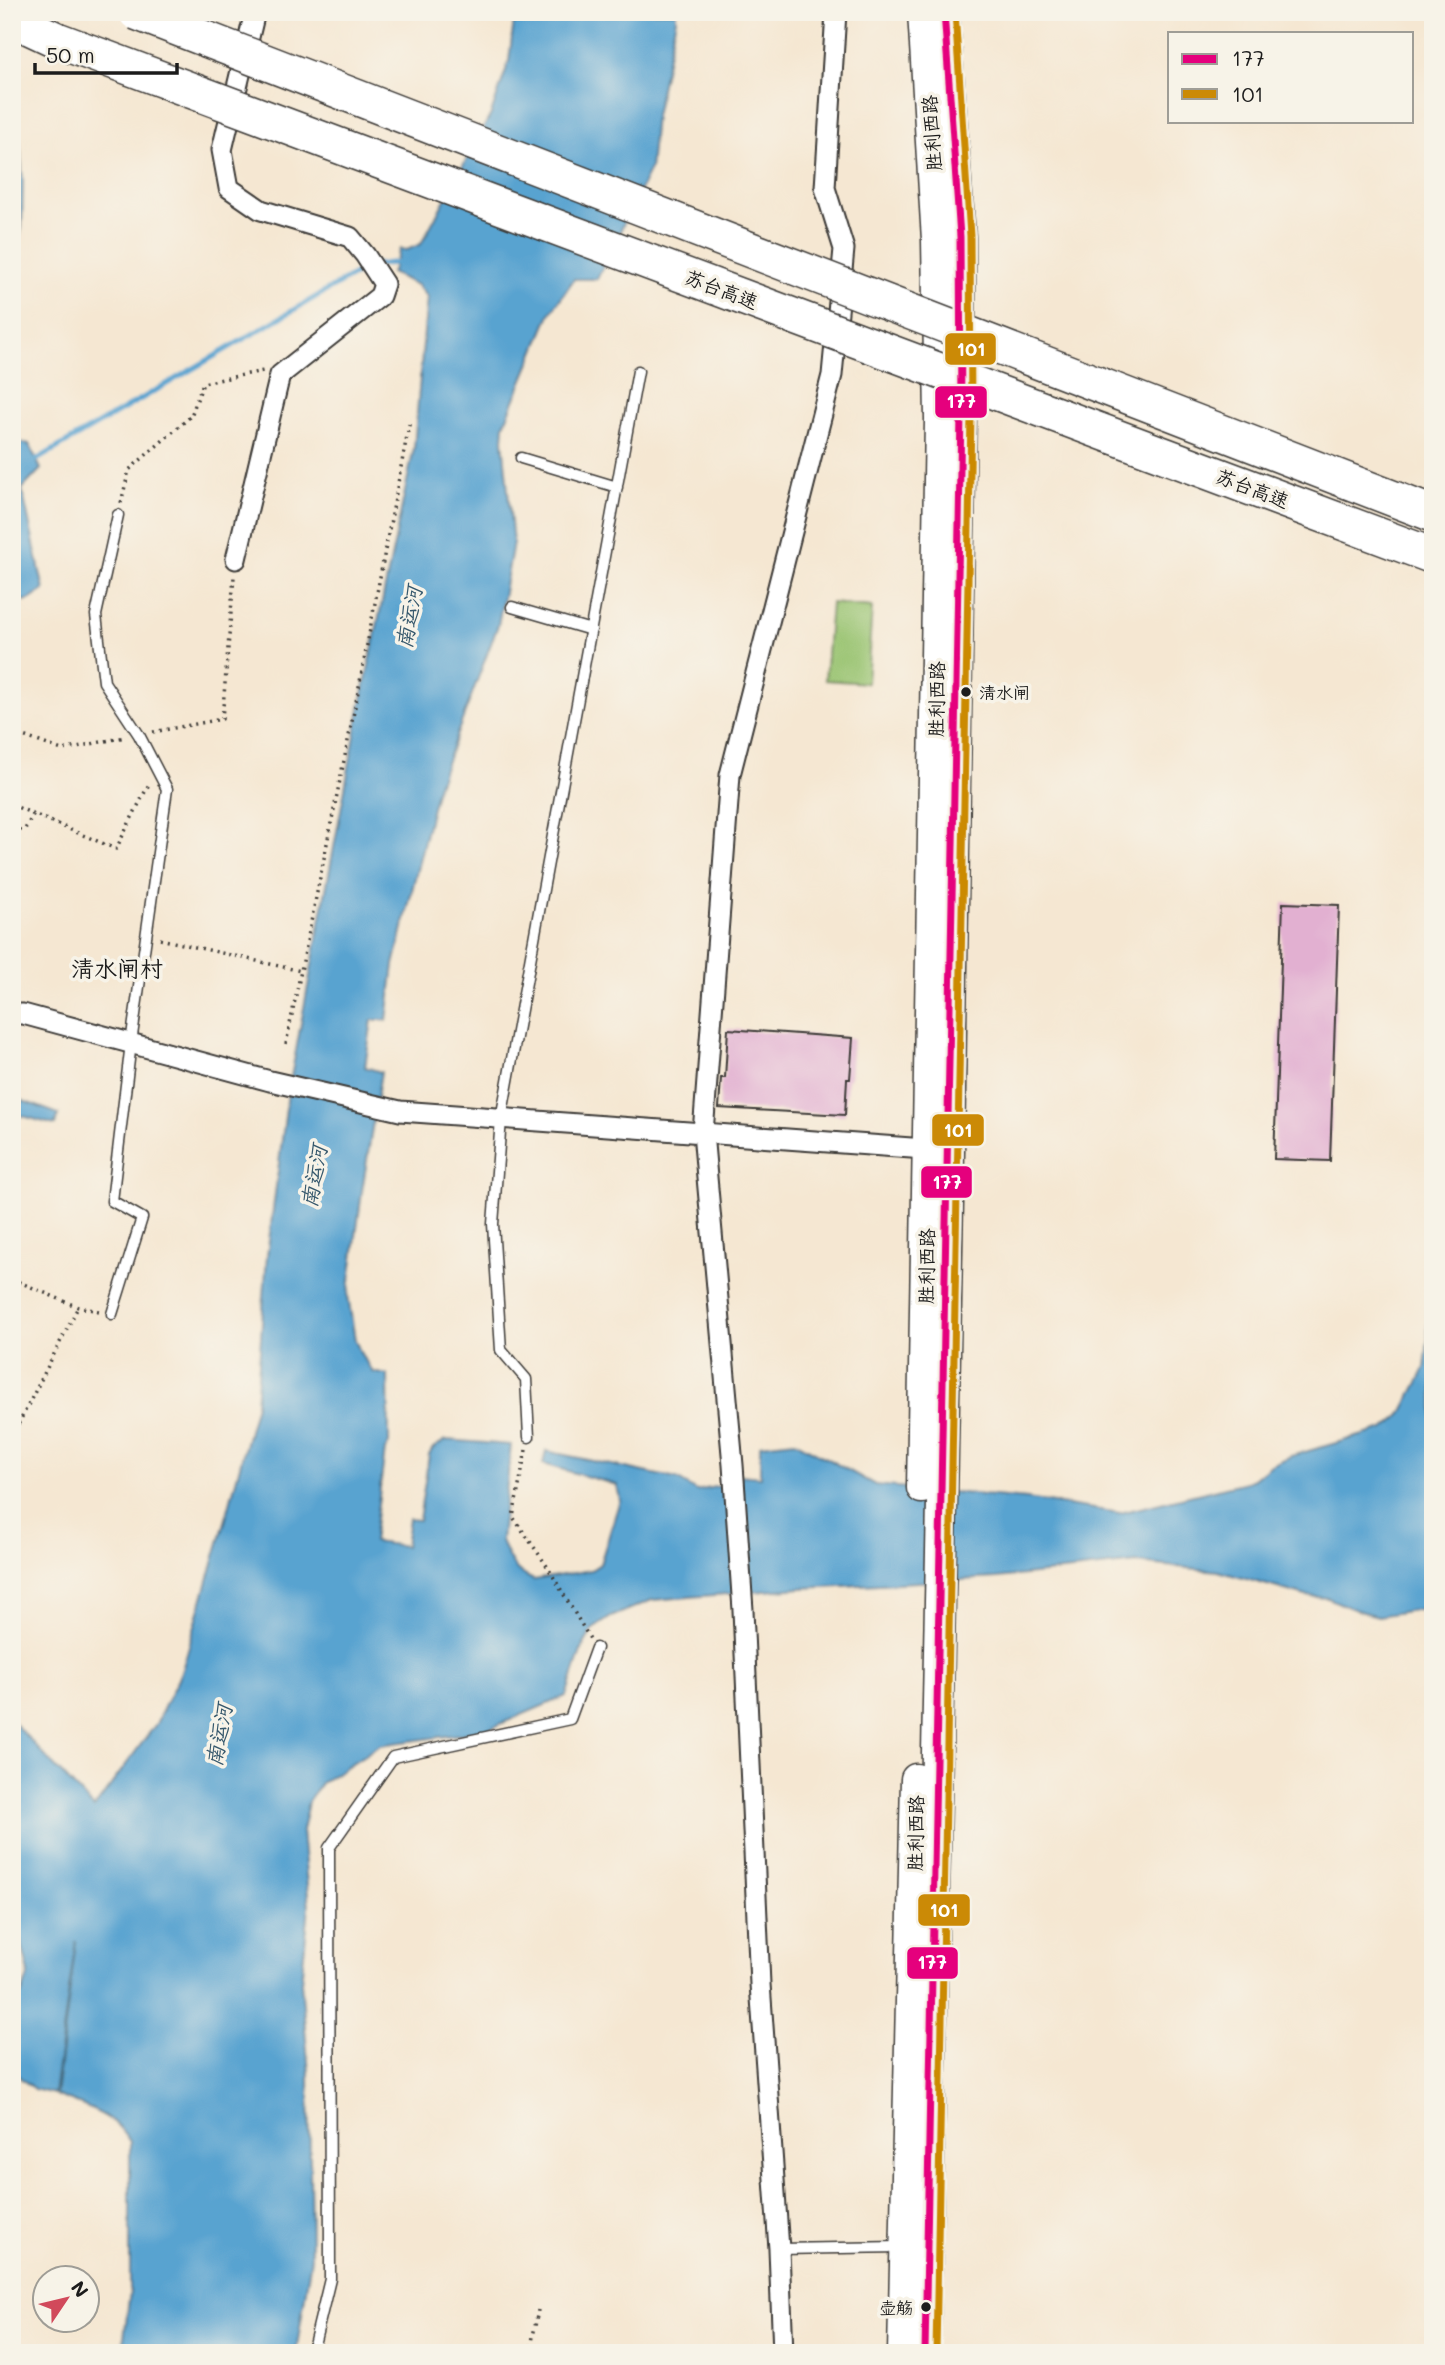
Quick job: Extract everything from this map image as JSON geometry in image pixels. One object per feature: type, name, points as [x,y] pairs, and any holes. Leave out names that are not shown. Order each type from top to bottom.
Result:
[{"type":"highway","points":[[136,12],[1433,514]]},
{"type":"highway","points":[[192,12],[488,150]]},
{"type":"highway","name":"苏台高速","points":[[12,19],[57,40],[1433,556]]},
{"type":"main road","name":"胜利西路","points":[[923,12],[937,240],[940,419],[939,1150]]},
{"type":"main road","name":"胜利西路","points":[[925,2353],[917,2247],[939,1150],[961,415],[960,237],[944,12]]},
{"type":"main road","name":"胜利西路","points":[[903,2353],[917,2247]]},
{"type":"street","points":[[236,559],[280,375],[380,296],[384,284],[349,237],[261,210],[229,188],[222,150],[255,12]]},
{"type":"street","points":[[783,2353],[779,2249],[760,1984],[743,1610],[733,1465],[703,1133],[730,775],[832,375],[844,249],[825,188],[836,12]]},
{"type":"street","points":[[12,1014],[23,1014],[270,1081],[400,1111],[939,1150]]},
{"type":"lane","points":[[528,1437],[526,1379],[501,1350],[493,1224],[501,1119],[638,370]]},
{"type":"lane","points":[[522,458],[617,487]]},
{"type":"lane","points":[[112,1314],[142,1218],[112,1201],[167,789],[139,735],[104,682],[96,615],[118,515]]},
{"type":"lane","points":[[512,607],[591,630]]},
{"type":"lane","points":[[313,2348],[330,2279],[329,1848],[393,1757],[570,1719],[596,1648]]},
{"type":"lane","points":[[779,2249],[917,2247]]},
{"type":"path","points":[[118,515],[129,470],[191,416],[203,383],[289,368]]},
{"type":"path","points":[[286,1044],[410,420]]},
{"type":"path","points":[[12,732],[62,750],[222,719],[236,559]]},
{"type":"path","points":[[12,805],[116,849],[157,769]]},
{"type":"path","points":[[12,831],[24,829],[34,813]]},
{"type":"path","points":[[146,936],[301,971]]},
{"type":"path","points":[[12,1279],[78,1307],[112,1314]]},
{"type":"path","points":[[12,1419],[19,1423],[78,1307]]},
{"type":"path","points":[[528,1437],[513,1517],[547,1566],[596,1648]]},
{"type":"path","points":[[530,2353],[538,2310]]},
{"type":"path","points":[[313,2348],[352,2353]]},
{"type":"green space","points":[[831,603],[872,607],[867,683],[825,680]]},
{"type":"water","name":"南运河","points":[[515,12],[676,12],[676,19],[655,116],[650,169],[597,279],[574,279],[550,314],[504,425],[503,440],[513,543],[498,625],[437,787],[394,965],[387,1020],[372,1020],[365,1067],[381,1072],[348,1296],[355,1340],[361,1354],[373,1372],[388,1375],[389,1443],[385,1450],[373,1542],[405,1546],[409,1519],[419,1520],[429,1455],[433,1448],[446,1440],[511,1445],[501,1540],[513,1564],[534,1580],[591,1570],[600,1564],[620,1500],[617,1485],[543,1464],[546,1451],[677,1479],[696,1491],[739,1482],[740,1475],[760,1477],[760,1445],[795,1441],[875,1485],[1027,1499],[1120,1513],[1246,1482],[1271,1465],[1291,1456],[1384,1429],[1401,1415],[1425,1369],[1428,1339],[1427,1278],[1433,1246],[1433,1607],[1378,1616],[1328,1598],[1306,1596],[1218,1571],[1137,1563],[997,1578],[801,1588],[652,1600],[611,1617],[593,1629],[582,1648],[566,1696],[484,1731],[380,1745],[321,1783],[308,1802],[302,1831],[309,1907],[301,1982],[309,2073],[311,2258],[296,2353],[122,2353],[130,2292],[130,2142],[124,2132],[107,2118],[56,2095],[76,1941],[54,2094],[34,2089],[12,2071],[12,2004],[22,1994],[29,1973],[12,1904],[12,1721],[94,1808],[156,1724],[182,1670],[256,1404],[267,1256],[288,1093],[360,708],[414,448],[427,297],[417,285],[391,273],[400,249],[407,250],[421,244],[491,114],[509,61]]},
{"type":"water","points":[[12,61],[23,181],[22,226],[12,272]]},
{"type":"water","points":[[12,441],[29,444],[41,469],[22,489],[44,590],[29,600],[12,602]]},
{"type":"water","points":[[12,1097],[59,1114],[55,1125],[12,1113]]},
{"type":"building","points":[[1283,903],[1339,905],[1330,1161],[1274,1159]]},
{"type":"building","points":[[728,1029],[853,1038],[845,1115],[719,1108],[721,1078],[725,1078]]},
{"type":"waterway","points":[[33,462],[369,266],[400,262]]},
{"type":"transit line","name":"177","points":[[925,2353],[961,415],[960,237],[944,12]]},
{"type":"transit line","name":"101","points":[[936,2353],[971,415],[970,236],[955,12]]},
{"type":"place","name":"清水闸","points":[[966,692]]},
{"type":"place","name":"壶觞","points":[[926,2307]]},
{"type":"district","name":"清水闸村","points":[[117,968]]}]
